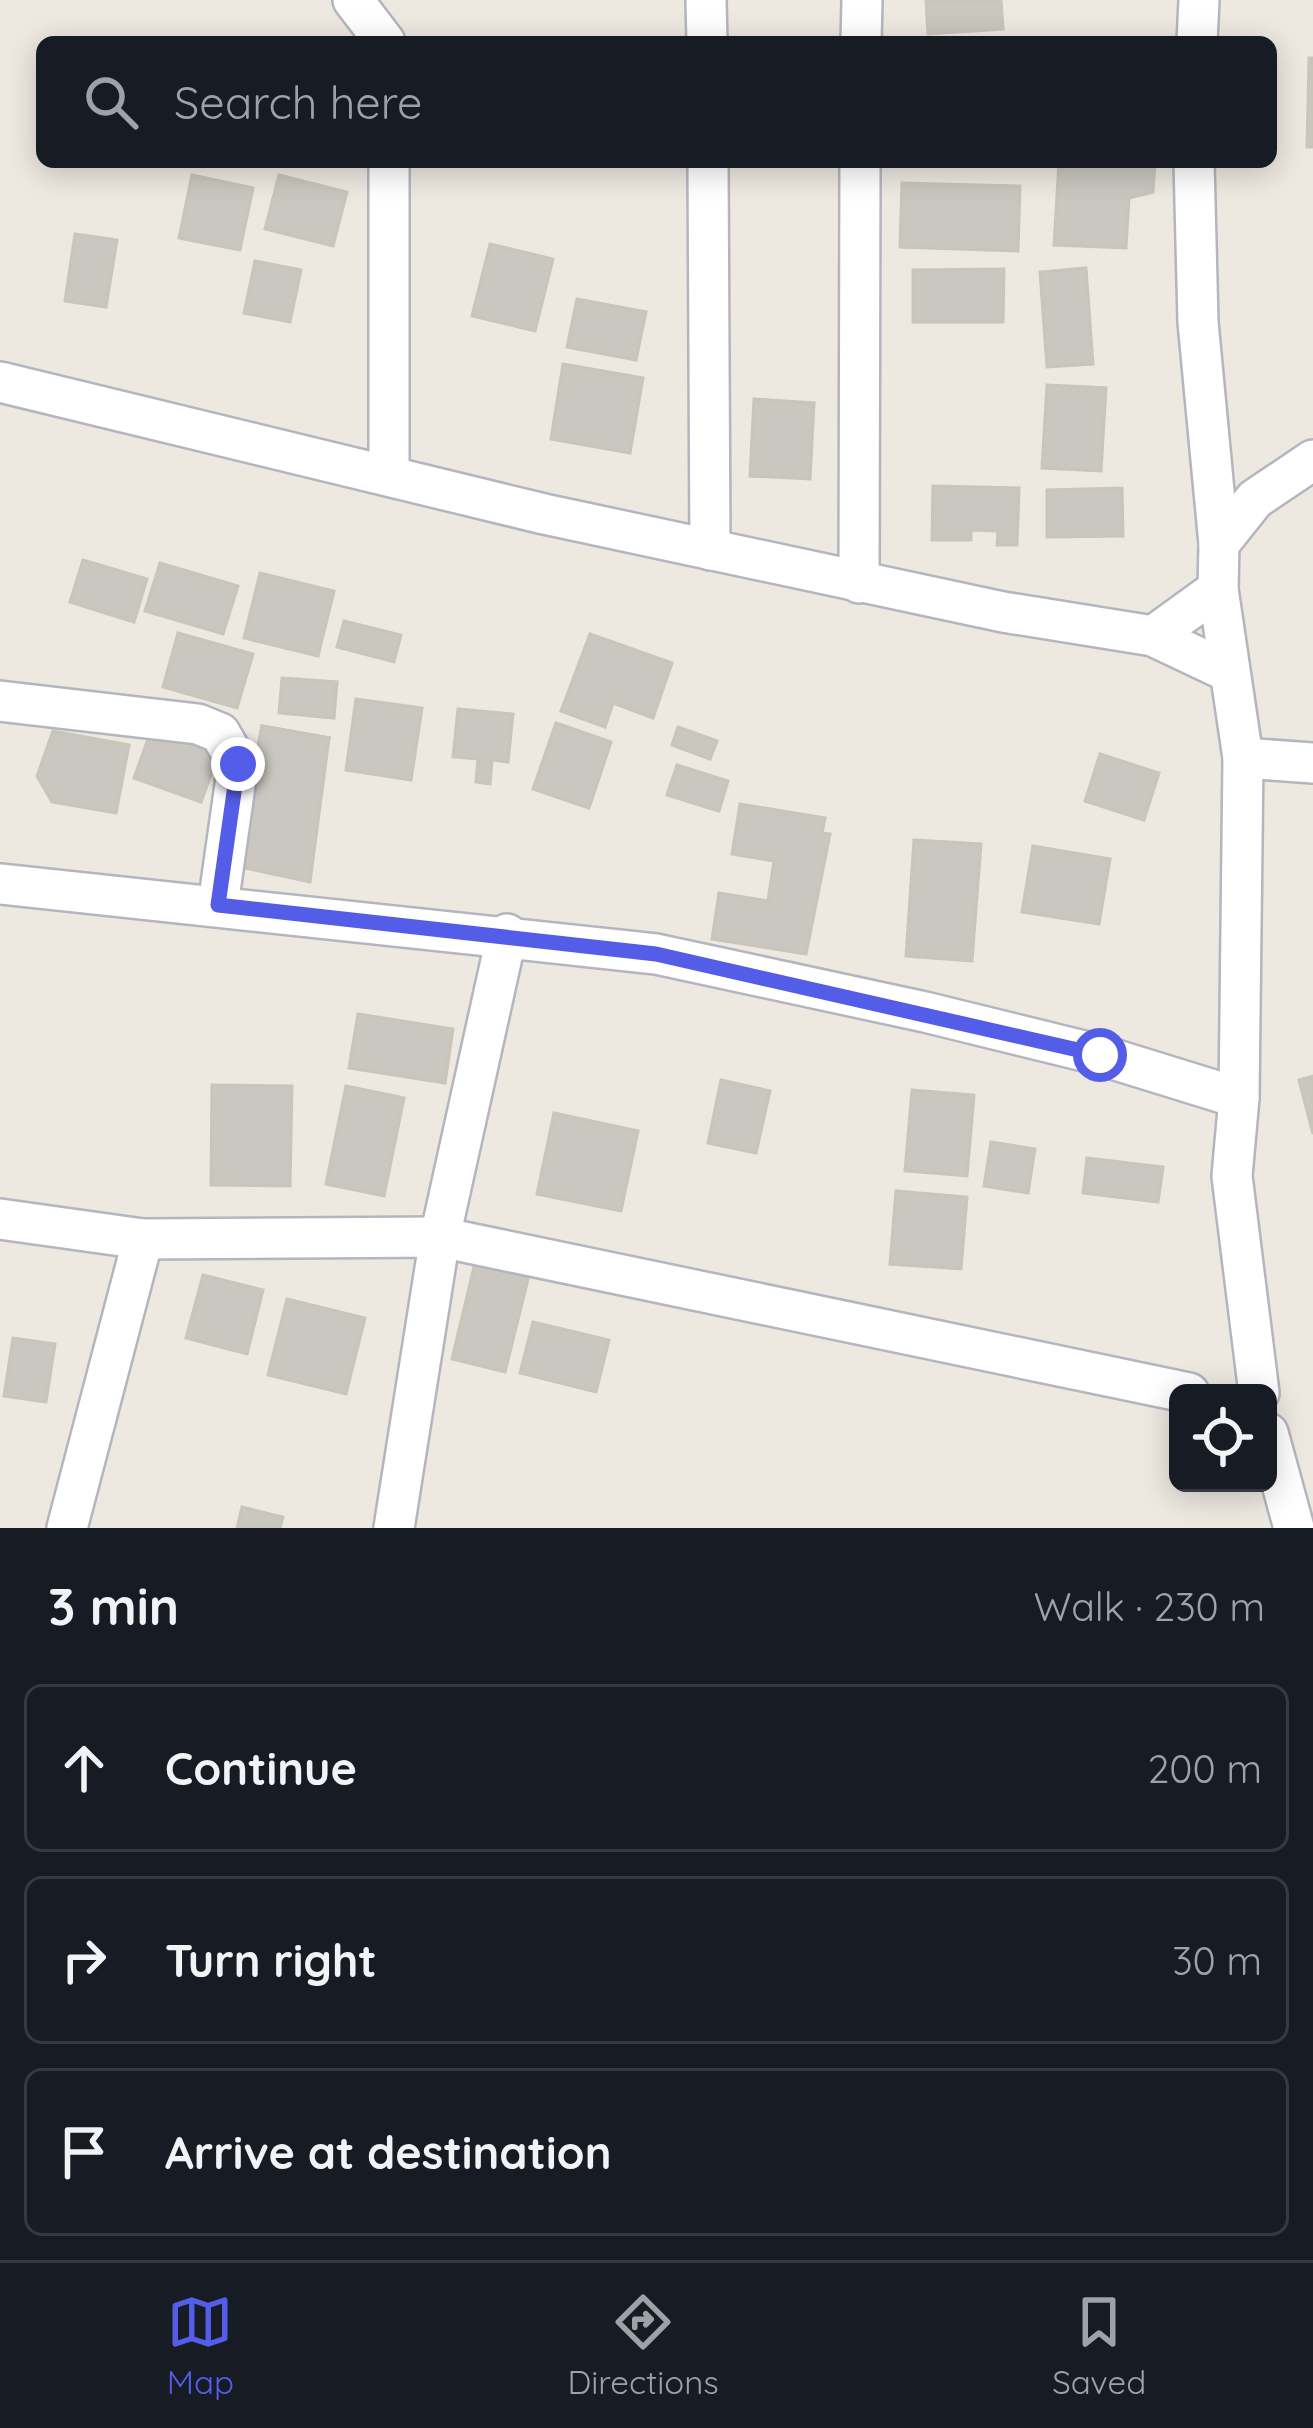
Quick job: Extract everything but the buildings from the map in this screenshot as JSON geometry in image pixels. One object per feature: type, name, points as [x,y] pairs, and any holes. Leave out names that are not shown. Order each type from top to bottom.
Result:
[{"type":"street","points":[[353,0],[381,36]]},
{"type":"street","points":[[706,0],[706,36]]},
{"type":"street","points":[[861,36],[862,0]]},
{"type":"street","points":[[1197,36],[1199,0]]},
{"type":"street","points":[[388,476],[389,168]]},
{"type":"street","points":[[707,168],[710,550]]},
{"type":"street","points":[[860,168],[860,583]]},
{"type":"street","points":[[1194,168],[1198,322],[1219,544],[1218,590],[1243,758],[1240,1098],[1232,1176],[1258,1384]]},
{"type":"street","points":[[0,382],[710,550],[860,583],[1153,636],[1227,671]]},
{"type":"street","points":[[1219,544],[1255,499],[1313,460]]},
{"type":"street","points":[[1153,636],[1218,590]]},
{"type":"street","points":[[0,700],[197,724],[220,733],[238,764],[218,905]]},
{"type":"street","points":[[1243,758],[1313,763]]},
{"type":"street","points":[[0,884],[507,934],[656,954],[1100,1055],[1240,1098]]},
{"type":"street","points":[[394,1528],[440,1238],[507,934]]},
{"type":"street","points":[[0,1219],[143,1239],[440,1238],[1169,1389]]},
{"type":"street","points":[[67,1528],[143,1239]]},
{"type":"street","points":[[1277,1466],[1294,1528]]},
{"type":"route","points":[[238,764],[218,905],[656,954],[1100,1055]]}]
